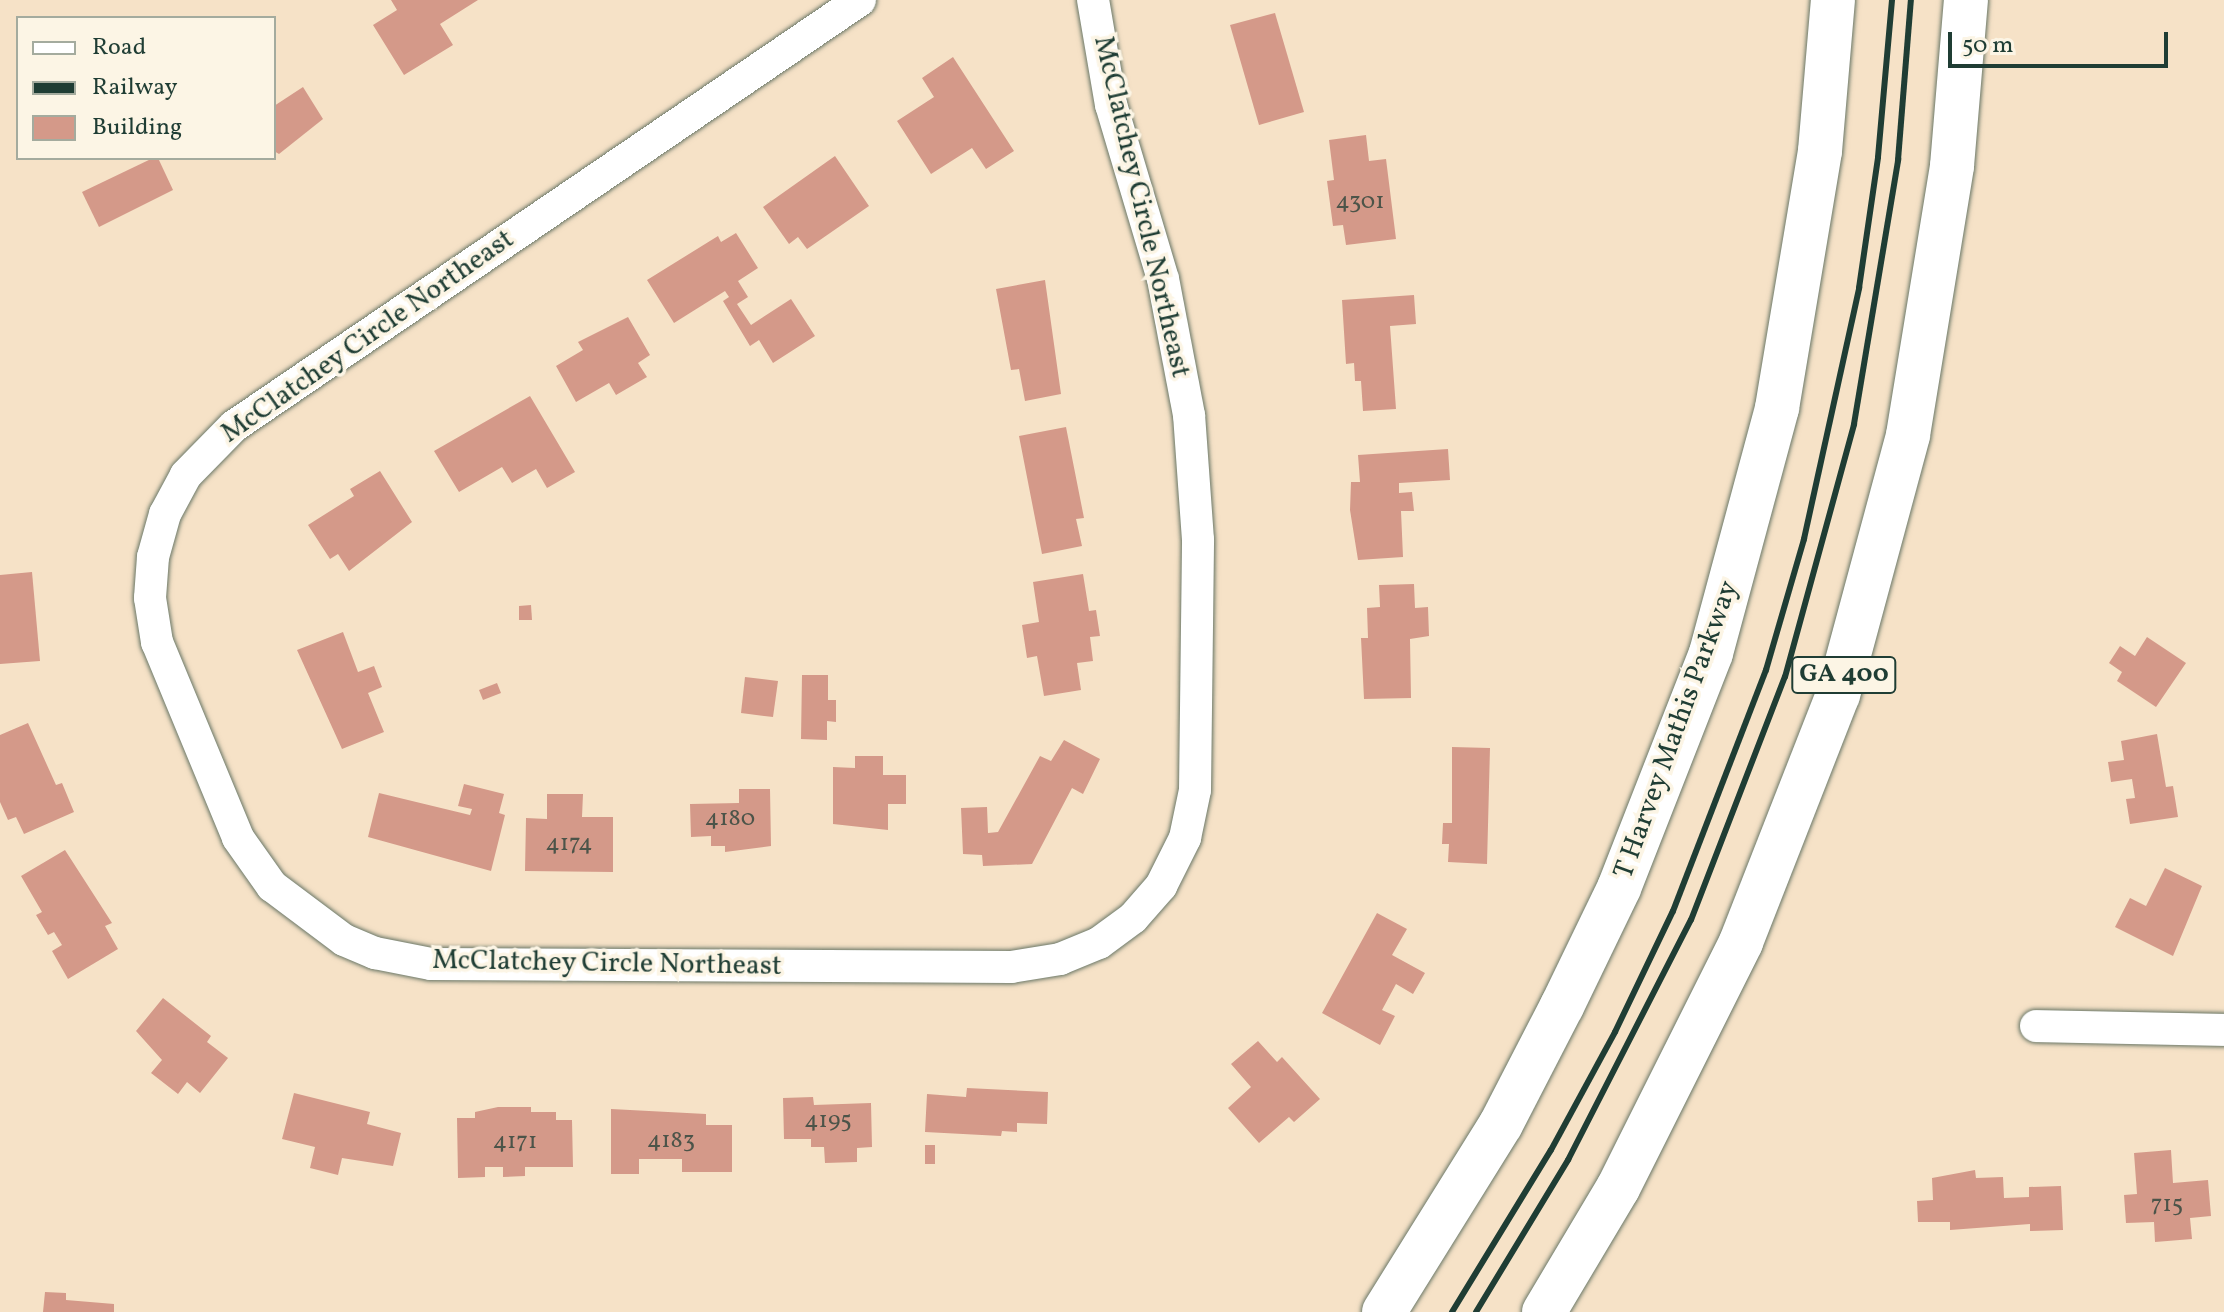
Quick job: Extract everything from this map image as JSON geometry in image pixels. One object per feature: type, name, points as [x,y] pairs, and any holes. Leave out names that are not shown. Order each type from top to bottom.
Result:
[{"type":"highway","name":"T Harvey Mathis Parkway","points":[[1384,1312],[1501,1124],[1619,888],[1711,653],[1777,408],[1820,151],[1833,0]]},
{"type":"highway","name":"GA 400","points":[[1549,1304],[1618,1188],[1741,942],[1838,695],[1911,420],[1952,166],[1966,0]]},
{"type":"street","name":"McClatchey Circle Northeast","points":[[860,0],[234,426],[186,475],[165,514],[153,557],[150,598],[157,642],[238,838],[272,886],[344,940],[375,953],[431,964],[1011,967],[1060,959],[1099,943],[1133,918],[1161,886],[1185,838],[1195,790],[1198,540],[1189,415],[1163,279],[1111,105],[1093,0]]},
{"type":"street","points":[[2036,1026],[2224,1030]]},
{"type":"building","points":[[391,0],[478,0],[440,24],[453,45],[404,75],[373,25],[397,10]]},
{"type":"building","points":[[1275,13],[1304,112],[1259,125],[1230,25]]},
{"type":"building","points":[[953,57],[1014,151],[986,169],[972,148],[931,174],[897,121],[934,97],[922,78]]},
{"type":"building","points":[[303,87],[323,119],[279,154],[276,152],[276,105]]},
{"type":"building","points":[[1366,135],[1369,161],[1386,159],[1396,239],[1346,245],[1343,225],[1333,226],[1327,181],[1334,180],[1329,140]]},
{"type":"building","points":[[835,156],[869,206],[807,249],[798,237],[789,244],[763,207]]},
{"type":"building","points":[[149,160],[159,160],[173,190],[99,227],[82,192]]},
{"type":"building","points":[[736,233],[758,268],[738,281],[748,297],[737,304],[751,325],[791,299],[815,336],[773,363],[759,340],[750,346],[723,301],[729,297],[725,291],[674,323],[647,280],[718,236],[721,242]]},
{"type":"building","points":[[1045,280],[1061,394],[1025,401],[1019,369],[1011,370],[996,289]]},
{"type":"building","points":[[1414,295],[1416,324],[1390,326],[1396,409],[1363,411],[1361,381],[1355,381],[1354,363],[1346,364],[1342,300]]},
{"type":"building","points":[[628,317],[650,355],[638,363],[647,377],[616,395],[609,383],[576,402],[556,366],[583,350],[578,342]]},
{"type":"building","points":[[530,396],[575,472],[547,488],[536,469],[512,483],[502,467],[459,492],[434,451]]},
{"type":"building","points":[[1066,427],[1084,518],[1076,519],[1082,546],[1042,554],[1019,436]]},
{"type":"building","points":[[1448,449],[1450,480],[1399,483],[1399,493],[1412,492],[1414,511],[1401,511],[1403,557],[1358,560],[1350,510],[1351,482],[1360,482],[1358,455]]},
{"type":"building","points":[[380,471],[412,522],[349,571],[338,554],[330,559],[308,525],[354,496],[350,489]]},
{"type":"building","points":[[32,572],[40,661],[0,664],[0,575]]},
{"type":"building","points":[[1083,574],[1089,611],[1096,610],[1100,636],[1090,637],[1093,661],[1077,663],[1081,690],[1044,696],[1037,656],[1027,658],[1022,625],[1039,622],[1033,582]]},
{"type":"building","points":[[1414,584],[1415,608],[1428,607],[1429,636],[1410,639],[1411,698],[1364,699],[1361,638],[1368,638],[1367,608],[1380,607],[1379,585]]},
{"type":"building","points":[[531,605],[532,620],[519,620],[519,606]]},
{"type":"building","points":[[343,632],[358,672],[374,666],[382,687],[368,693],[384,732],[342,749],[297,650]]},
{"type":"building","points":[[2147,637],[2186,663],[2156,707],[2117,681],[2122,672],[2109,663],[2120,646],[2135,656]]},
{"type":"building","points":[[802,675],[828,675],[828,700],[836,700],[836,722],[827,721],[827,740],[801,739]]},
{"type":"building","points":[[745,677],[778,681],[773,717],[741,713]]},
{"type":"building","points":[[497,683],[501,693],[483,700],[479,690]]},
{"type":"building","points":[[28,723],[56,785],[62,783],[74,812],[24,834],[16,817],[8,820],[0,802],[0,735]]},
{"type":"building","points":[[2157,734],[2166,787],[2173,786],[2178,817],[2130,824],[2126,799],[2135,798],[2132,779],[2111,782],[2108,762],[2124,760],[2121,741]]},
{"type":"building","points":[[1064,740],[1100,759],[1083,794],[1072,788],[1032,864],[983,866],[982,855],[963,854],[961,808],[987,807],[988,833],[998,832],[1040,756],[1051,761]]},
{"type":"building","points":[[1452,747],[1490,748],[1487,864],[1448,862],[1449,844],[1442,844],[1443,823],[1452,823]]},
{"type":"building","points":[[855,756],[883,756],[883,775],[906,775],[906,804],[888,804],[888,830],[833,824],[833,767],[855,768]]},
{"type":"building","points":[[464,784],[504,794],[499,813],[505,815],[491,871],[368,837],[379,793],[470,815],[472,809],[458,806]]},
{"type":"building","points":[[739,789],[770,789],[771,846],[725,852],[725,846],[711,846],[711,836],[691,837],[690,804],[739,803]]},
{"type":"building","points":[[547,794],[583,794],[582,817],[613,817],[613,872],[525,871],[526,818],[547,819]]},
{"type":"building","points":[[65,850],[112,923],[105,926],[118,949],[68,979],[52,951],[62,945],[54,932],[48,935],[36,915],[42,912],[21,876]]},
{"type":"building","points":[[2165,868],[2202,886],[2173,956],[2115,927],[2130,898],[2146,906]]},
{"type":"building","points":[[1377,913],[1407,929],[1392,955],[1425,973],[1413,994],[1396,984],[1382,1010],[1395,1016],[1380,1045],[1322,1013]]},
{"type":"building","points":[[163,998],[211,1036],[207,1042],[228,1058],[200,1093],[187,1082],[178,1094],[151,1073],[162,1060],[136,1031]]},
{"type":"building","points":[[1258,1041],[1277,1062],[1282,1057],[1320,1099],[1294,1122],[1289,1117],[1259,1143],[1228,1108],[1251,1087],[1231,1064]]},
{"type":"building","points":[[967,1088],[1048,1092],[1047,1124],[1017,1123],[1017,1132],[1002,1131],[1001,1136],[925,1132],[927,1094],[966,1097]]},
{"type":"building","points":[[294,1093],[370,1112],[367,1124],[401,1133],[393,1166],[342,1158],[338,1175],[310,1168],[315,1147],[282,1139]]},
{"type":"building","points":[[813,1097],[814,1105],[871,1103],[872,1147],[857,1148],[857,1162],[825,1163],[824,1147],[811,1147],[811,1139],[784,1139],[783,1098]]},
{"type":"building","points":[[498,1107],[531,1107],[531,1112],[556,1112],[556,1120],[572,1120],[573,1167],[525,1167],[525,1176],[503,1177],[503,1167],[485,1167],[485,1177],[458,1178],[457,1118],[475,1118],[475,1112]]},
{"type":"building","points":[[611,1109],[706,1114],[706,1125],[732,1125],[732,1172],[682,1172],[682,1159],[639,1159],[639,1174],[611,1174]]},
{"type":"building","points":[[925,1145],[935,1145],[935,1164],[925,1164]]},
{"type":"building","points":[[2171,1150],[2173,1183],[2208,1180],[2211,1216],[2190,1218],[2192,1239],[2155,1242],[2154,1222],[2126,1223],[2124,1195],[2137,1194],[2134,1153]]},
{"type":"building","points":[[1975,1170],[1976,1178],[2003,1177],[2004,1198],[2029,1197],[2029,1187],[2061,1186],[2063,1230],[2030,1231],[2030,1224],[1950,1230],[1950,1222],[1918,1222],[1917,1201],[1933,1200],[1932,1178]]},
{"type":"building","points":[[45,1292],[66,1293],[66,1300],[114,1304],[114,1312],[43,1312]]},
{"type":"railway","points":[[1452,1312],[1551,1150],[1615,1032],[1673,911],[1766,670],[1804,539],[1859,288],[1878,157],[1892,0]]},
{"type":"railway","points":[[1476,1312],[1568,1160],[1691,920],[1785,677],[1854,424],[1898,160],[1911,0]]}]
